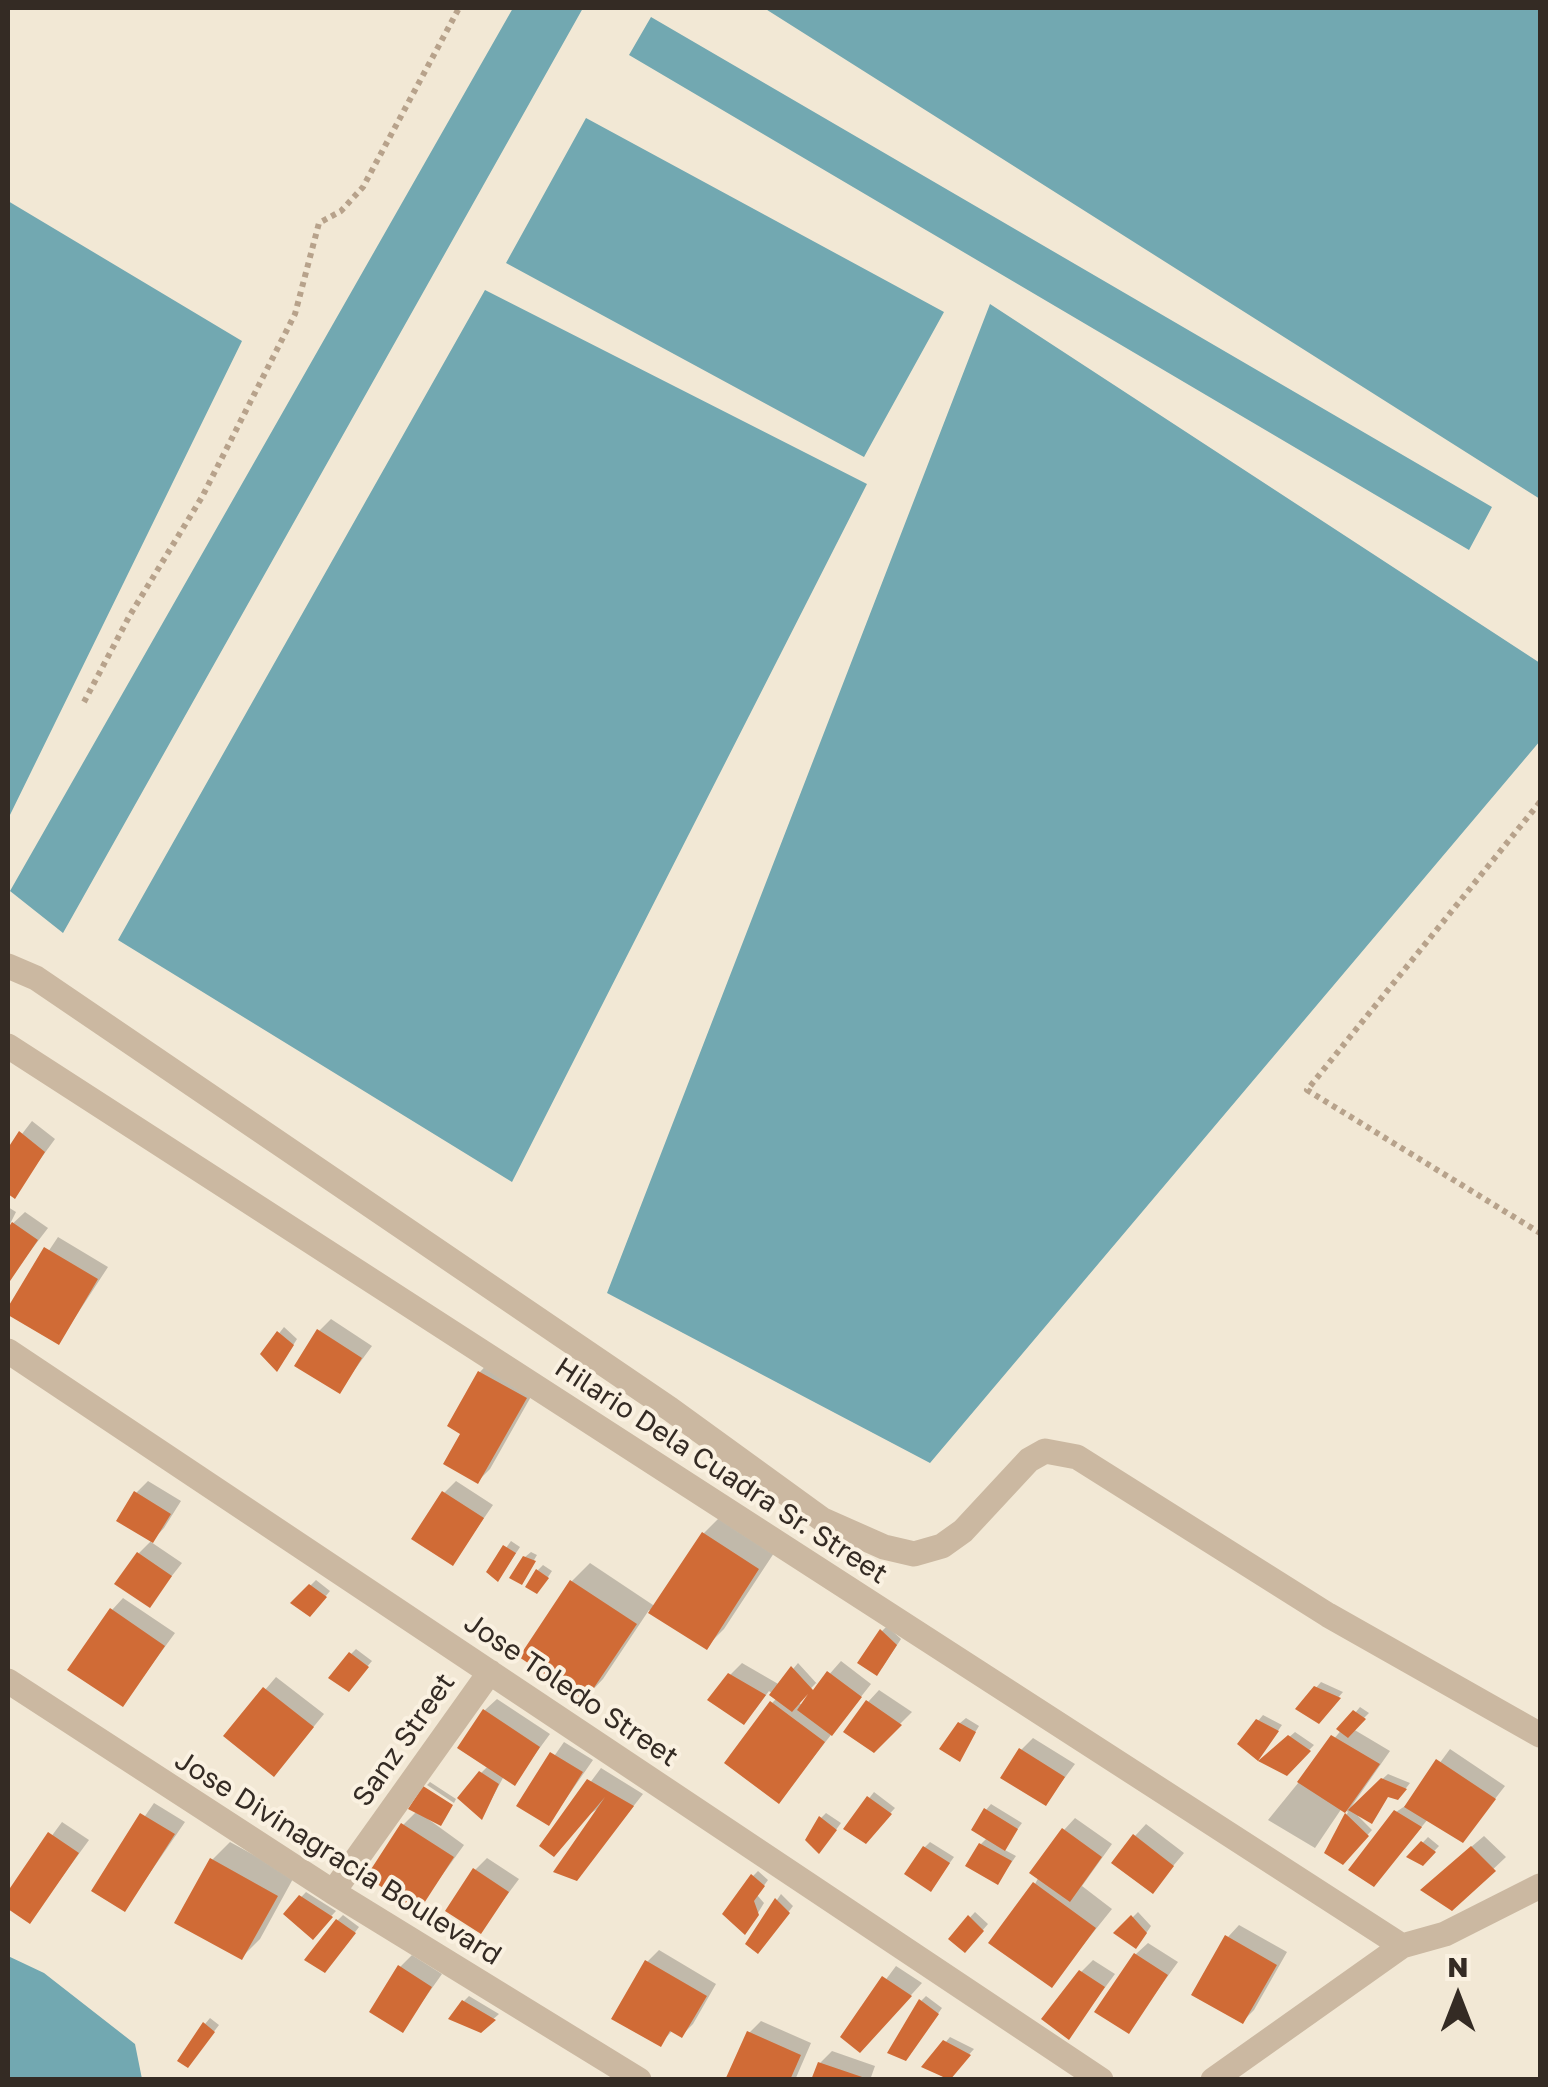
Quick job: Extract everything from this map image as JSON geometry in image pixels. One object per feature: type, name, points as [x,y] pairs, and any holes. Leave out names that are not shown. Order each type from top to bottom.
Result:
[{"type":"street","points":[[8,966],[36,978],[670,1409],[823,1520],[884,1547],[914,1554],[942,1546],[962,1531],[1030,1460],[1045,1452],[1077,1457],[1311,1605],[1540,1735]]},
{"type":"street","name":"Hilario Dela Cuadra Sr. Street","points":[[8,1046],[1402,1946]]},
{"type":"street","name":"Jose Toledo Street","points":[[8,1351],[1102,2080]]},
{"type":"street","name":"Sanz Street","points":[[333,1892],[490,1672]]},
{"type":"street","name":"Jose Divinagracia Boulevard","points":[[8,1681],[333,1892],[639,2080]]},
{"type":"street","points":[[1213,2080],[1402,1946],[1445,1934],[1540,1886]]},
{"type":"path","points":[[84,702],[130,614],[202,497],[294,314],[318,224],[341,211],[363,187],[459,8]]},
{"type":"path","points":[[1540,802],[1306,1090],[1540,1233]]},
{"type":"water","points":[[513,8],[583,8],[63,933],[10,891]]},
{"type":"water","points":[[764,8],[1540,8],[1540,499]]},
{"type":"water","points":[[651,17],[1492,507],[1469,550],[629,55]]},
{"type":"water","points":[[586,118],[944,312],[864,457],[506,263]]},
{"type":"water","points":[[8,201],[242,341],[8,819]]},
{"type":"water","points":[[485,290],[867,484],[512,1182],[118,940]]},
{"type":"water","points":[[990,304],[1540,663],[1540,741],[930,1463],[607,1293]]},
{"type":"water","points":[[8,1956],[44,1973],[135,2044],[142,2079],[8,2079]]},
{"type":"building","points":[[19,1131],[45,1152],[15,1199],[8,1194],[8,1148]]},
{"type":"building","points":[[12,1222],[38,1240],[8,1284],[8,1228]]},
{"type":"building","points":[[44,1247],[98,1279],[59,1345],[8,1315],[8,1307]]},
{"type":"building","points":[[317,1329],[362,1358],[340,1394],[294,1366]]},
{"type":"building","points":[[277,1331],[294,1345],[277,1372],[260,1354]]},
{"type":"building","points":[[478,1371],[527,1398],[478,1484],[443,1464],[460,1434],[447,1426]]},
{"type":"building","points":[[134,1491],[171,1514],[153,1543],[116,1521]]},
{"type":"building","points":[[442,1491],[484,1518],[453,1566],[411,1539]]},
{"type":"building","points":[[702,1532],[759,1569],[707,1650],[648,1613]]},
{"type":"building","points":[[503,1545],[516,1553],[498,1582],[486,1572]]},
{"type":"building","points":[[137,1552],[172,1576],[150,1608],[114,1584]]},
{"type":"building","points":[[523,1556],[536,1561],[522,1585],[509,1578]]},
{"type":"building","points":[[536,1569],[549,1578],[537,1594],[525,1587]]},
{"type":"building","points":[[570,1580],[637,1624],[585,1701],[519,1657]]},
{"type":"building","points":[[309,1584],[327,1597],[310,1617],[290,1603]]},
{"type":"building","points":[[110,1608],[165,1646],[123,1707],[67,1670]]},
{"type":"building","points":[[880,1629],[897,1645],[877,1676],[857,1663]]},
{"type":"building","points":[[349,1652],[369,1667],[349,1692],[328,1678]]},
{"type":"building","points":[[791,1666],[813,1690],[827,1671],[862,1697],[832,1736],[797,1710],[808,1694],[792,1712],[769,1695]]},
{"type":"building","points":[[728,1673],[766,1695],[744,1725],[707,1700]]},
{"type":"building","points":[[1314,1686],[1341,1698],[1319,1724],[1295,1709]]},
{"type":"building","points":[[263,1687],[314,1727],[274,1777],[223,1736]]},
{"type":"building","points":[[866,1700],[902,1725],[874,1753],[843,1732]]},
{"type":"building","points":[[770,1701],[825,1742],[779,1804],[724,1763]]},
{"type":"building","points":[[483,1709],[540,1747],[515,1786],[457,1748]]},
{"type":"building","points":[[1353,1710],[1366,1719],[1348,1738],[1336,1729]]},
{"type":"building","points":[[1256,1719],[1279,1731],[1258,1761],[1237,1744]]},
{"type":"building","points":[[958,1722],[976,1732],[960,1762],[939,1749]]},
{"type":"building","points":[[1288,1735],[1311,1751],[1287,1776],[1258,1761]]},
{"type":"building","points":[[1331,1735],[1380,1764],[1345,1813],[1297,1782]]},
{"type":"building","points":[[1019,1748],[1065,1777],[1046,1806],[1000,1778]]},
{"type":"building","points":[[550,1752],[583,1772],[549,1826],[516,1806]]},
{"type":"building","points":[[1436,1759],[1496,1799],[1463,1843],[1404,1807]]},
{"type":"building","points":[[479,1771],[499,1784],[482,1820],[457,1798]]},
{"type":"building","points":[[1381,1778],[1407,1789],[1398,1800],[1388,1797],[1372,1824],[1348,1810]]},
{"type":"building","points":[[587,1779],[634,1806],[577,1881],[553,1872],[605,1797],[554,1857],[539,1846]]},
{"type":"building","points":[[423,1786],[453,1805],[441,1826],[408,1809]]},
{"type":"building","points":[[867,1796],[892,1814],[866,1844],[843,1829]]},
{"type":"building","points":[[984,1808],[1018,1829],[1005,1851],[971,1830]]},
{"type":"building","points":[[1394,1810],[1422,1827],[1374,1887],[1348,1870]]},
{"type":"building","points":[[140,1813],[175,1834],[125,1912],[91,1891]]},
{"type":"building","points":[[1345,1813],[1369,1836],[1343,1865],[1324,1853]]},
{"type":"building","points":[[819,1816],[837,1830],[819,1854],[805,1840]]},
{"type":"building","points":[[401,1823],[454,1857],[419,1911],[366,1877]]},
{"type":"building","points":[[1062,1828],[1102,1857],[1070,1902],[1029,1873]]},
{"type":"building","points":[[48,1832],[79,1853],[30,1924],[8,1909],[8,1891]]},
{"type":"building","points":[[1133,1834],[1174,1866],[1153,1894],[1111,1863]]},
{"type":"building","points":[[1421,1841],[1436,1852],[1423,1866],[1406,1857]]},
{"type":"building","points":[[979,1843],[1012,1861],[998,1885],[965,1866]]},
{"type":"building","points":[[923,1846],[950,1863],[931,1892],[904,1874]]},
{"type":"building","points":[[1471,1846],[1496,1871],[1452,1911],[1420,1890]]},
{"type":"building","points":[[210,1858],[278,1896],[242,1960],[174,1923]]},
{"type":"building","points":[[473,1868],[509,1892],[481,1934],[445,1911]]},
{"type":"building","points":[[751,1874],[765,1886],[754,1901],[759,1915],[745,1935],[722,1914]]},
{"type":"building","points":[[1033,1882],[1096,1928],[1052,1988],[988,1943]]},
{"type":"building","points":[[299,1895],[333,1917],[313,1940],[283,1914]]},
{"type":"building","points":[[775,1898],[790,1913],[758,1954],[745,1944]]},
{"type":"building","points":[[968,1915],[984,1931],[965,1953],[948,1939]]},
{"type":"building","points":[[1131,1915],[1147,1933],[1136,1949],[1113,1933]]},
{"type":"building","points":[[336,1919],[356,1933],[325,1973],[304,1960]]},
{"type":"building","points":[[1225,1935],[1277,1965],[1243,2024],[1191,1995]]},
{"type":"building","points":[[1134,1953],[1168,1975],[1129,2034],[1094,2012]]},
{"type":"building","points":[[645,1960],[707,1996],[682,2038],[670,2031],[661,2047],[611,2019]]},
{"type":"building","points":[[398,1965],[432,1987],[403,2033],[369,2012]]},
{"type":"building","points":[[1079,1970],[1105,1987],[1069,2040],[1041,2019]]},
{"type":"building","points":[[882,1976],[912,1996],[860,2053],[840,2037]]},
{"type":"building","points":[[919,1999],[939,2014],[906,2061],[887,2053]]},
{"type":"building","points":[[462,2000],[496,2020],[481,2033],[448,2019]]},
{"type":"building","points":[[203,2022],[215,2032],[188,2068],[177,2061]]},
{"type":"building","points":[[747,2031],[801,2055],[790,2080],[725,2080]]},
{"type":"building","points":[[943,2040],[971,2055],[950,2080],[921,2067]]},
{"type":"building","points":[[818,2062],[868,2079],[868,2080],[811,2080]]}]
